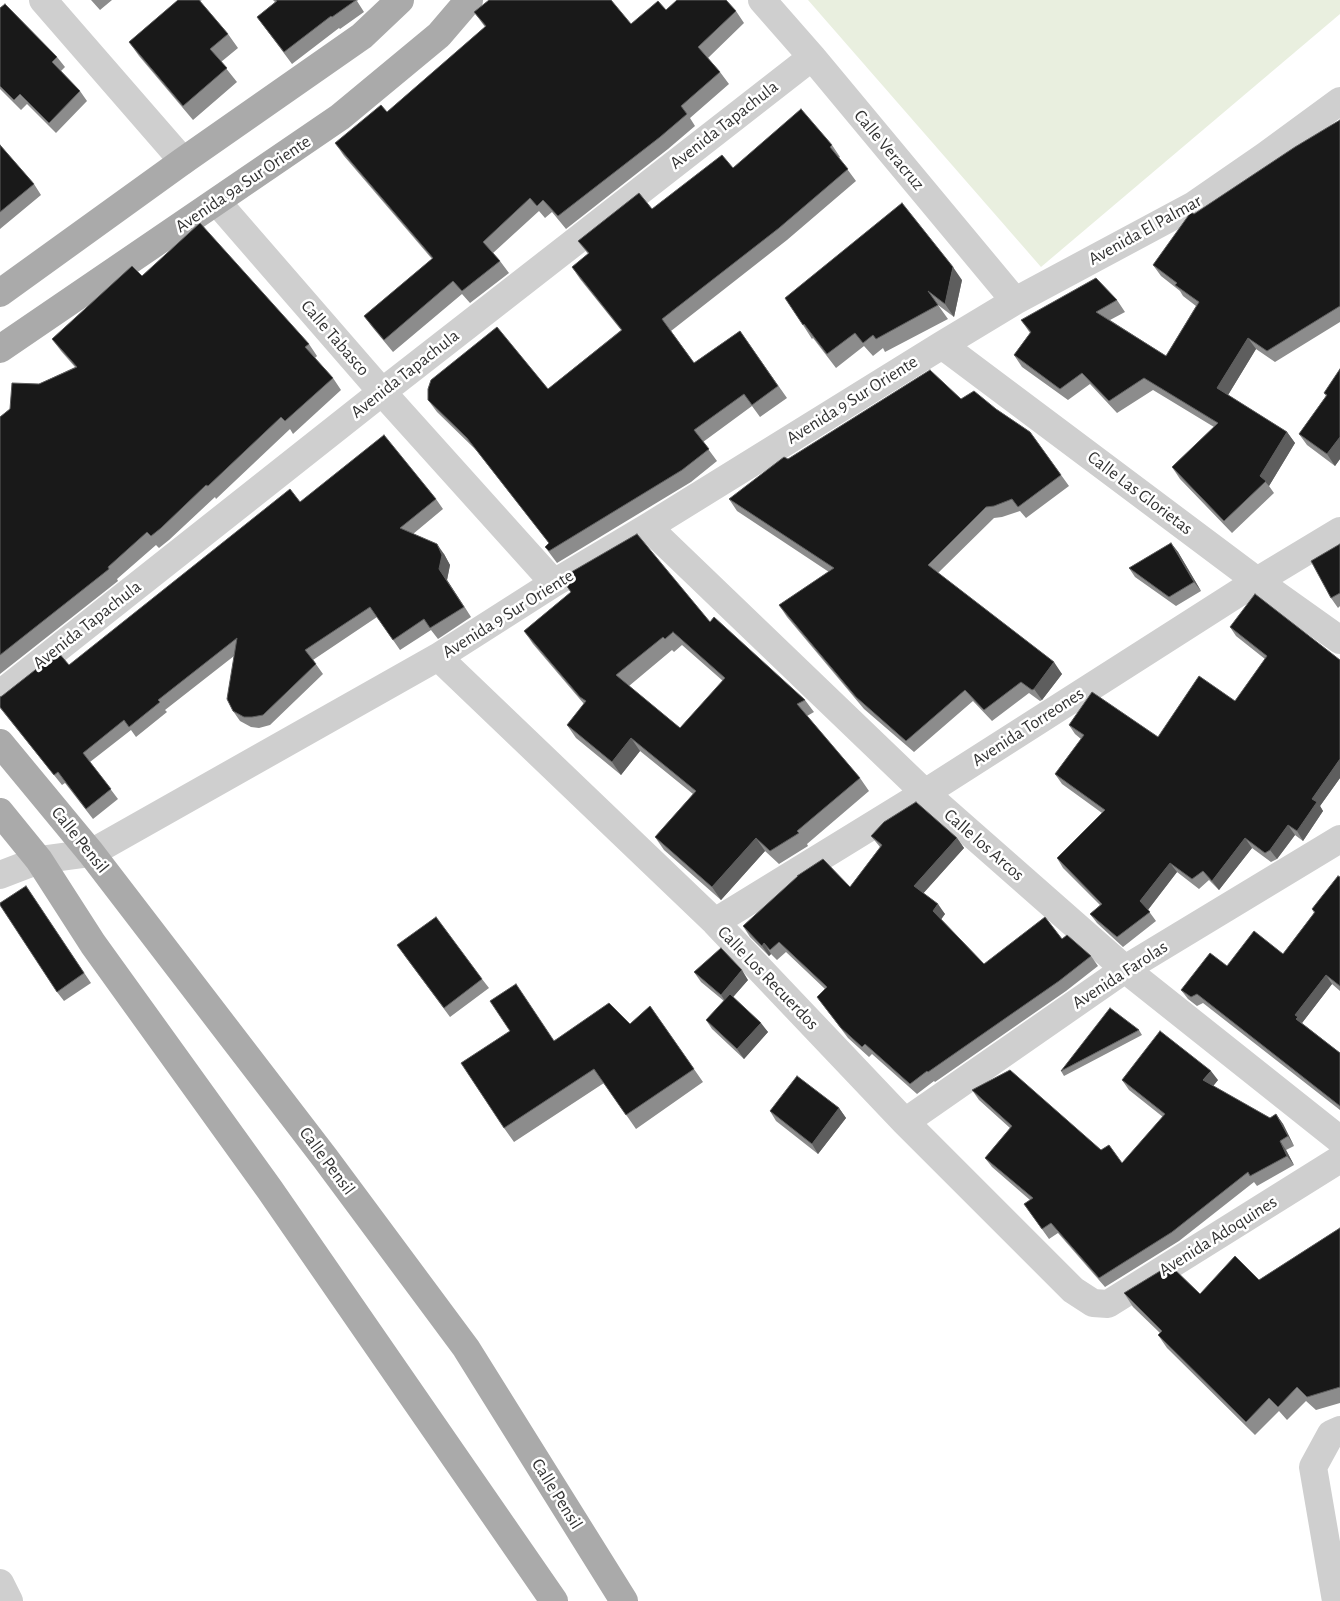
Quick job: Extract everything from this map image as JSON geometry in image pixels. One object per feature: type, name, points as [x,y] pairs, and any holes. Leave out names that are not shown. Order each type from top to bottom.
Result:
[{"type":"main road","points":[[0,293],[183,161],[362,36],[400,0]]},
{"type":"main road","name":"Avenida 9a Sur Oriente","points":[[0,349],[340,118],[439,35],[469,0]]},
{"type":"main road","name":"Calle Pensil","points":[[0,743],[91,853],[325,1158],[466,1348],[624,1601]]},
{"type":"main road","points":[[0,812],[39,860],[93,944],[270,1190],[554,1601]]},
{"type":"street","points":[[43,0],[183,161]]},
{"type":"street","name":"Calle Veracruz","points":[[762,0],[812,57],[1015,301]]},
{"type":"street","name":"Avenida Tapachula","points":[[0,694],[382,392],[812,57]]},
{"type":"street","name":"Avenida El Palmar","points":[[942,345],[1015,301],[1194,205],[1340,101]]},
{"type":"street","name":"Calle Tabasco","points":[[217,202],[382,392],[554,583]]},
{"type":"street","name":"Avenida 9 Sur Oriente","points":[[91,853],[438,658],[554,583],[942,345]]},
{"type":"street","name":"Calle Las Glorietas","points":[[942,345],[1257,581],[1340,640]]},
{"type":"street","name":"Calle los Arcos","points":[[648,527],[924,793],[1125,969],[1340,1140]]},
{"type":"street","name":"Avenida Torreones","points":[[715,922],[924,793],[1257,581],[1340,531]]},
{"type":"street","name":"Calle Los Recuerdos","points":[[438,658],[715,922],[905,1122],[1073,1290],[1093,1304]]},
{"type":"street","name":"Avenida Farolas","points":[[905,1122],[1125,969],[1340,839]]},
{"type":"street","points":[[0,875],[39,860],[91,853]]},
{"type":"street","name":"Avenida Adoquines","points":[[1093,1304],[1108,1304],[1340,1159]]},
{"type":"street","points":[[1336,1601],[1313,1467],[1331,1434],[1340,1430]]},
{"type":"street","points":[[0,1583],[9,1601]]},
{"type":"green space","points":[[808,0],[1340,0],[1340,14],[1041,267]]},
{"type":"building","points":[[178,0],[199,0],[228,34],[210,49],[227,68],[183,106],[129,42]]},
{"type":"building","points":[[276,0],[356,0],[331,16],[284,52],[257,17]]},
{"type":"building","points":[[489,0],[611,0],[631,24],[658,1],[666,10],[677,0],[726,0],[736,11],[698,47],[720,72],[681,106],[687,114],[558,216],[543,200],[537,206],[530,198],[483,242],[500,261],[462,291],[453,281],[384,340],[364,316],[433,258],[335,143],[381,105],[387,112],[486,26],[474,12]]},
{"type":"building","points":[[5,4],[57,57],[52,62],[80,91],[49,123],[20,94],[14,100],[0,86],[0,8]]},
{"type":"building","points":[[801,109],[832,145],[830,147],[848,169],[779,228],[662,319],[694,363],[740,331],[778,386],[752,405],[744,394],[694,430],[709,449],[682,470],[549,551],[545,547],[549,543],[467,438],[428,400],[428,389],[431,380],[497,327],[548,389],[622,330],[572,267],[589,253],[578,241],[639,193],[652,209],[722,155],[733,168]]},
{"type":"building","points":[[1340,120],[1340,306],[1267,351],[1248,338],[1217,388],[1287,432],[1260,476],[1266,481],[1224,521],[1172,467],[1218,423],[1144,378],[1109,401],[1082,373],[1060,389],[1014,355],[1031,332],[1021,320],[1096,278],[1117,300],[1096,312],[1166,356],[1199,302],[1175,285],[1177,283],[1153,265],[1191,212],[1194,214],[1295,147]]},
{"type":"building","points":[[0,145],[34,184],[0,212]]},
{"type":"building","points":[[902,203],[953,267],[945,304],[928,291],[938,305],[876,339],[873,335],[863,343],[855,333],[827,354],[803,325],[785,298]]},
{"type":"building","points":[[200,223],[309,344],[305,347],[333,378],[285,421],[281,417],[161,528],[151,536],[147,532],[108,567],[109,569],[0,655],[0,417],[10,409],[12,383],[39,384],[77,367],[52,339],[132,266],[142,276]]},
{"type":"building","points":[[1340,369],[1340,437],[1327,454],[1299,434],[1327,395],[1324,393]]},
{"type":"building","points":[[930,370],[961,399],[974,391],[996,409],[1030,432],[1061,475],[1018,507],[1012,499],[986,507],[928,565],[1054,662],[1034,689],[1032,690],[1021,682],[984,710],[965,690],[906,741],[856,697],[779,605],[834,568],[729,499],[784,457],[788,459]]},
{"type":"building","points":[[384,435],[436,499],[400,528],[437,544],[442,555],[439,569],[464,607],[430,628],[424,619],[393,640],[370,607],[305,650],[316,664],[263,715],[252,717],[244,717],[233,711],[227,699],[237,638],[158,700],[160,702],[129,727],[124,720],[83,753],[111,789],[86,809],[58,772],[54,775],[0,707],[0,697],[58,652],[69,665],[290,489],[300,502]]},
{"type":"building","points":[[637,534],[710,622],[714,617],[805,700],[797,704],[860,778],[797,831],[799,833],[770,851],[756,838],[712,887],[655,837],[696,791],[631,738],[612,762],[567,725],[586,701],[580,697],[524,631],[571,592],[561,578]],"holes":[[[673,632],[725,678],[680,728],[616,675],[663,637],[665,639]]]},
{"type":"building","points":[[1171,543],[1194,582],[1169,597],[1129,568]]},
{"type":"building","points":[[1340,544],[1340,593],[1331,598],[1311,561]]},
{"type":"building","points":[[1255,594],[1340,660],[1340,759],[1312,799],[1317,802],[1297,831],[1288,825],[1270,850],[1265,853],[1245,838],[1212,881],[1203,871],[1192,879],[1170,863],[1140,901],[1150,912],[1117,937],[1090,914],[1102,904],[1057,858],[1105,810],[1055,774],[1084,735],[1069,725],[1092,692],[1158,737],[1199,676],[1235,701],[1267,656],[1230,627]]},
{"type":"building","points":[[916,802],[957,838],[914,886],[938,904],[933,911],[984,964],[1045,917],[1062,939],[1067,935],[1091,956],[1059,981],[910,1084],[865,1044],[862,1047],[841,1028],[817,997],[827,987],[779,942],[770,950],[764,943],[762,946],[743,926],[797,876],[823,859],[850,887],[882,845],[871,836],[884,822]]},
{"type":"building","points":[[1338,876],[1340,877],[1340,986],[1326,975],[1295,1015],[1298,1017],[1296,1019],[1340,1053],[1340,1106],[1197,994],[1191,997],[1181,990],[1210,953],[1227,966],[1254,931],[1283,954],[1315,912],[1312,909]]},
{"type":"building","points":[[26,886],[84,973],[57,992],[0,905],[0,903]]},
{"type":"building","points":[[436,917],[482,979],[444,1008],[397,945]]},
{"type":"building","points":[[721,948],[742,970],[721,995],[694,972]]},
{"type":"building","points":[[516,984],[554,1041],[609,1003],[630,1024],[650,1006],[694,1069],[626,1115],[594,1069],[504,1128],[461,1063],[510,1031],[490,1001]]},
{"type":"building","points":[[730,994],[761,1023],[737,1049],[706,1020]]},
{"type":"building","points":[[1110,1008],[1139,1030],[1061,1071]]},
{"type":"building","points":[[1160,1031],[1211,1071],[1203,1080],[1270,1118],[1276,1114],[1288,1136],[1280,1141],[1287,1156],[1250,1176],[1248,1172],[1172,1232],[1099,1278],[1051,1223],[1042,1229],[1024,1204],[1033,1198],[985,1158],[1012,1126],[972,1090],[1010,1070],[1101,1150],[1109,1145],[1122,1163],[1165,1114],[1122,1080]]},
{"type":"building","points":[[797,1076],[839,1108],[812,1144],[770,1111]]},
{"type":"building","points":[[1340,1228],[1340,1387],[1307,1397],[1297,1387],[1278,1407],[1269,1398],[1246,1422],[1158,1335],[1162,1331],[1124,1293],[1170,1265],[1200,1294],[1235,1256],[1259,1280]]}]
